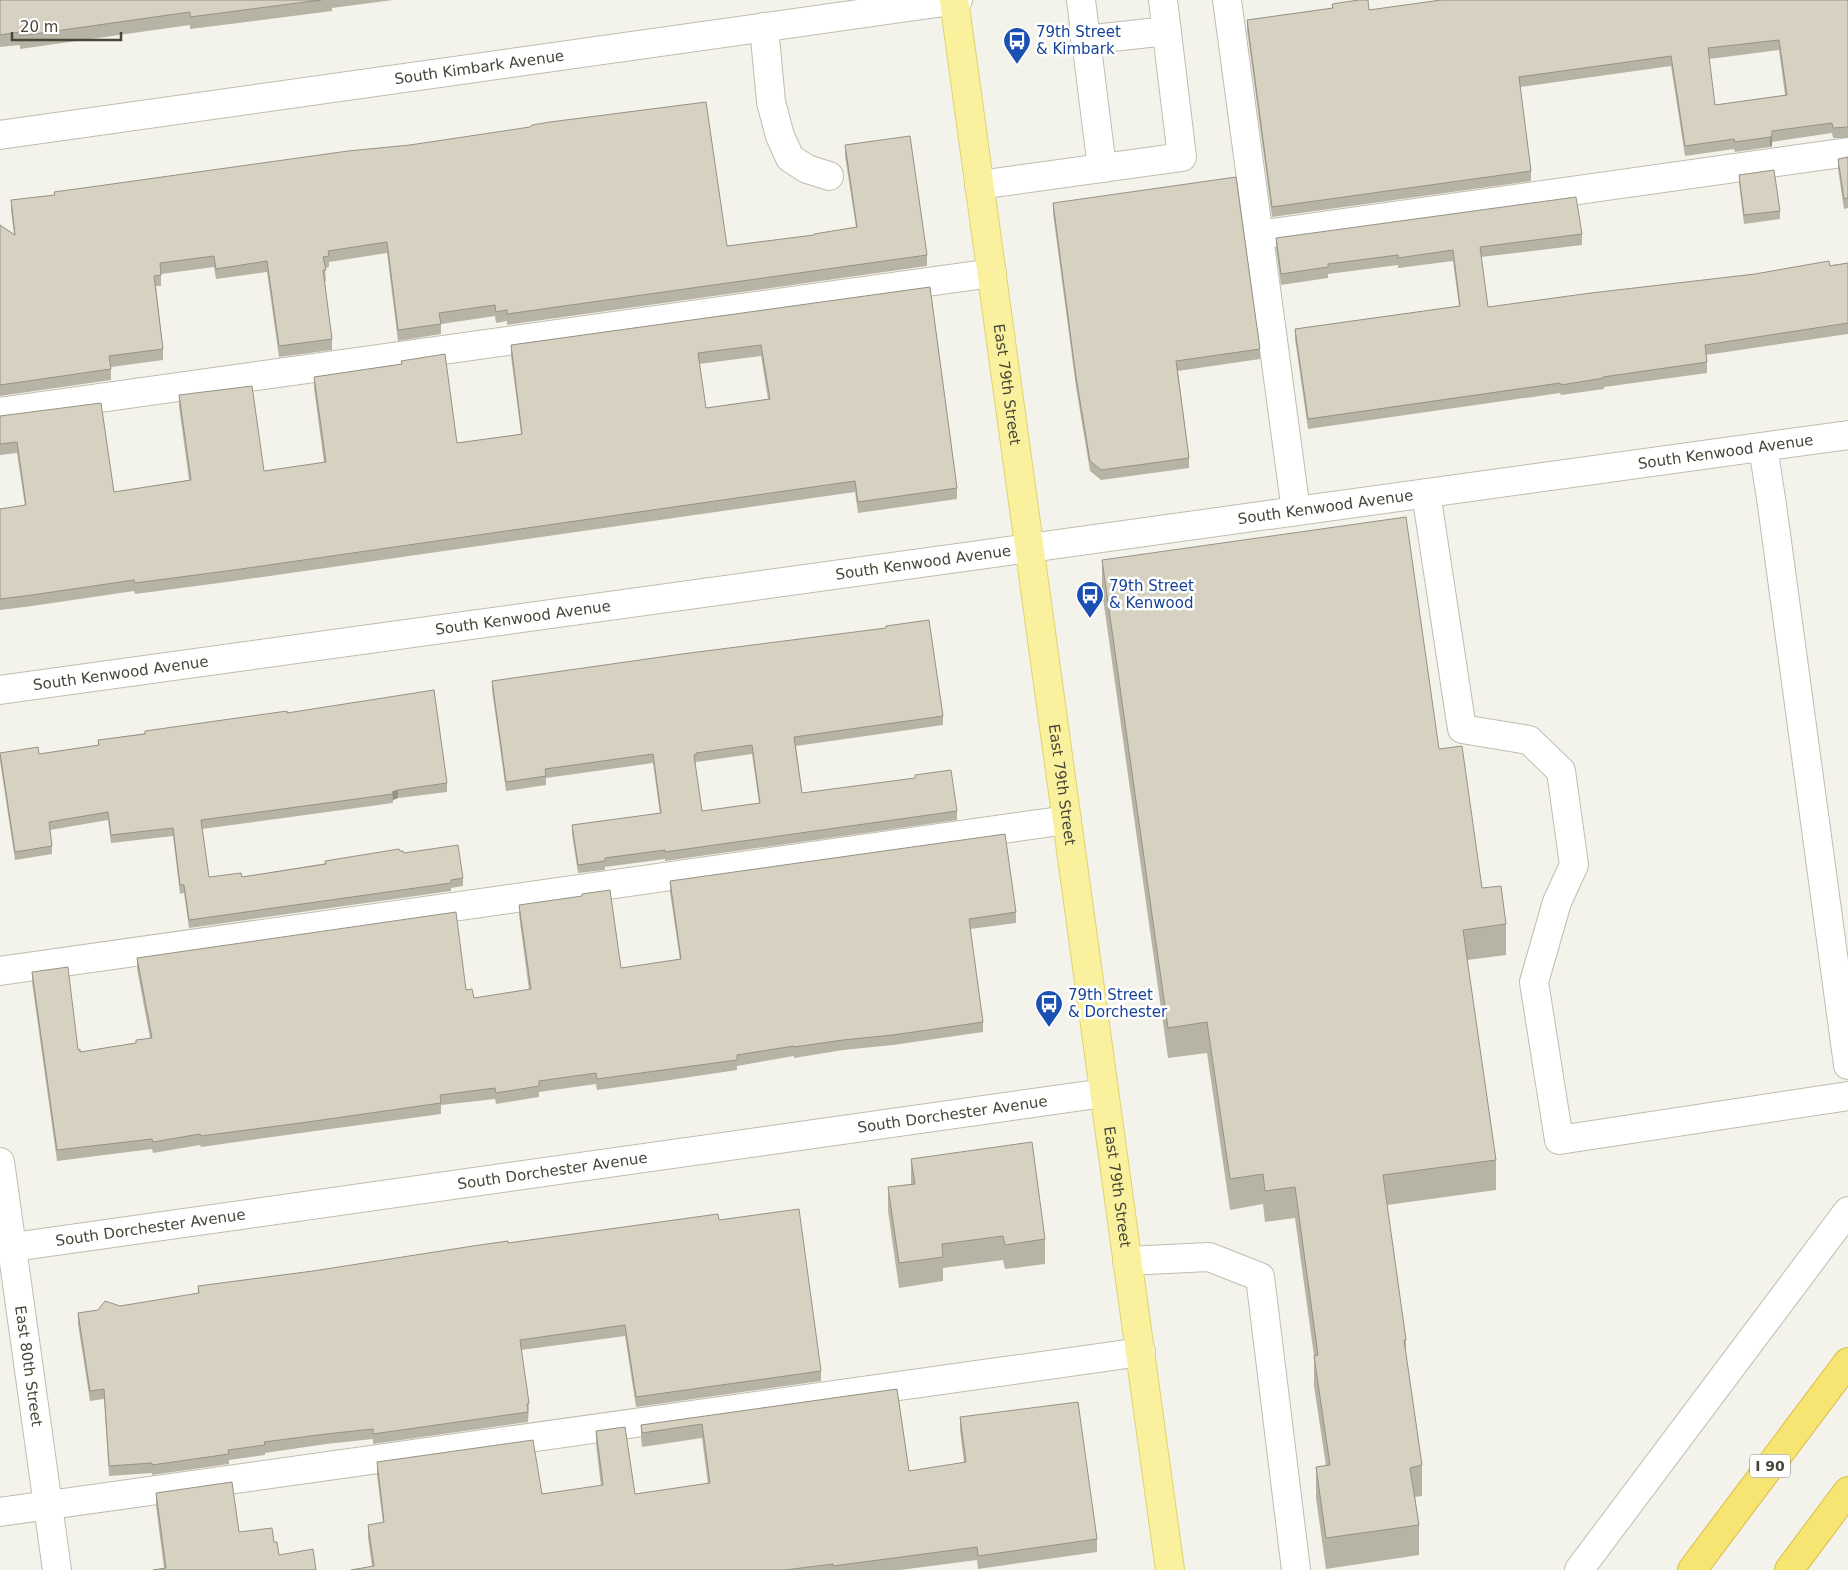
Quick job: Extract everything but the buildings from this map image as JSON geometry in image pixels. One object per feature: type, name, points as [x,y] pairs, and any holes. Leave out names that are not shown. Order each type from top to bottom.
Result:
[{"type":"highway","name":"I 90","points":[[1692,1570],[1848,1362]]},
{"type":"highway","points":[[1789,1570],[1848,1492]]},
{"type":"main road","name":"East 79th Street","points":[[956,0],[1170,1570]]},
{"type":"street","name":"South Kimbark Avenue","points":[[0,135],[956,0]]},
{"type":"street","points":[[1081,0],[1102,168]]},
{"type":"street","points":[[980,185],[1182,157],[1163,0]]},
{"type":"street","points":[[1227,0],[1296,511]]},
{"type":"street","points":[[764,27],[771,102],[780,136],[790,158],[807,168],[829,176]]},
{"type":"street","points":[[1086,40],[1167,31]]},
{"type":"street","points":[[1259,234],[1848,152]]},
{"type":"street","points":[[0,412],[992,273]]},
{"type":"street","name":"South Kenwood Avenue","points":[[0,690],[1848,435]]},
{"type":"street","points":[[1763,447],[1848,1065]]},
{"type":"street","points":[[1426,493],[1462,729],[1529,740],[1561,771],[1574,865],[1557,902],[1534,982],[1559,1140],[1848,1096]]},
{"type":"street","points":[[0,971],[1067,820]]},
{"type":"street","name":"South Dorchester Avenue","points":[[6,1248],[1104,1093]]},
{"type":"street","name":"East 80th Street","points":[[0,1162],[6,1248],[48,1506],[56,1570]]},
{"type":"street","points":[[1579,1570],[1848,1210]]},
{"type":"street","points":[[1128,1261],[1209,1257],[1260,1277],[1296,1570]]},
{"type":"street","points":[[0,1512],[1140,1352]]},
{"type":"place","name":"79th Street & Kimbark","points":[[1017,65]]},
{"type":"place","name":"79th Street & Kenwood","points":[[1090,619]]},
{"type":"place","name":"79th Street & Dorchester","points":[[1049,1028]]}]
